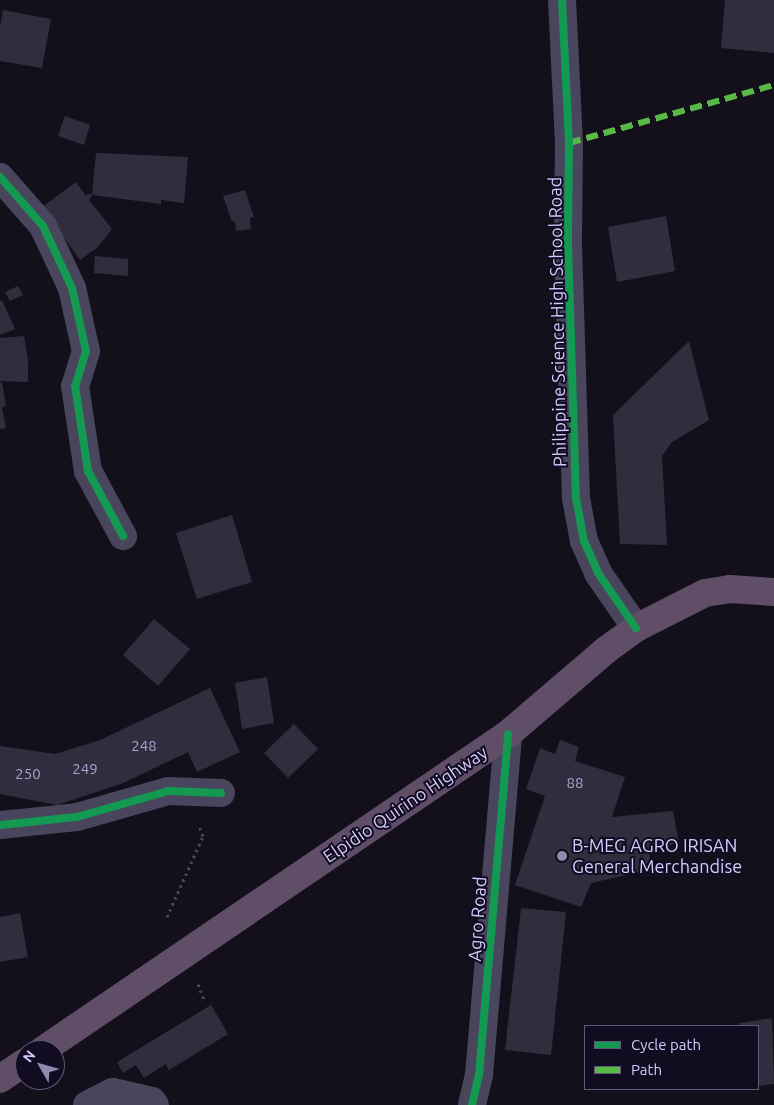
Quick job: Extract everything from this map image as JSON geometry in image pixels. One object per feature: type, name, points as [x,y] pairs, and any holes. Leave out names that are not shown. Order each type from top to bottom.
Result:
[{"type":"highway","name":"Elpidio Quirino Highway","points":[[57,1040],[508,734],[606,650],[636,628],[705,593],[730,589],[774,592]]},
{"type":"highway","points":[[0,1079],[15,1069]]},
{"type":"street","name":"Philippine Science High School Road","points":[[562,0],[569,143],[568,245],[576,498],[584,541],[598,573],[636,628]]},
{"type":"street","points":[[0,177],[43,226],[72,288],[86,351],[75,386],[88,471],[123,536]]},
{"type":"street","name":"Agro Road","points":[[472,1105],[479,1076],[508,734]]},
{"type":"street","points":[[0,825],[77,817],[168,792],[221,792]]},
{"type":"street","points":[[86,1105],[113,1092],[152,1101],[155,1105]]},
{"type":"path","points":[[167,917],[203,836],[194,813],[221,792]]},
{"type":"building","points":[[725,0],[774,0],[774,53],[721,48]]},
{"type":"building","points":[[3,10],[51,19],[42,68],[0,61],[0,27]]},
{"type":"building","points":[[65,116],[90,125],[84,145],[58,136]]},
{"type":"building","points":[[96,153],[188,157],[184,203],[161,200],[161,204],[92,195]]},
{"type":"building","points":[[76,182],[86,196],[90,193],[92,196],[89,200],[112,229],[98,247],[80,260],[42,207]]},
{"type":"building","points":[[245,190],[254,217],[250,218],[251,229],[236,231],[235,221],[232,222],[223,196]]},
{"type":"building","points":[[666,216],[675,271],[617,282],[608,227]]},
{"type":"building","points":[[95,256],[128,259],[128,276],[94,273]]},
{"type":"building","points":[[18,286],[23,295],[10,301],[5,292]]},
{"type":"building","points":[[2,300],[15,329],[0,335],[0,301]]},
{"type":"building","points":[[24,336],[28,361],[28,382],[0,381],[0,338]]},
{"type":"building","points":[[689,341],[709,420],[672,442],[662,456],[667,545],[620,544],[613,415]]},
{"type":"building","points":[[2,382],[6,406],[2,407],[6,428],[0,429],[0,383]]},
{"type":"building","points":[[232,515],[252,582],[197,599],[176,533]]},
{"type":"building","points":[[154,619],[190,649],[158,686],[123,655]]},
{"type":"building","points":[[267,677],[274,723],[242,729],[235,683]]},
{"type":"building","points":[[210,688],[240,752],[197,772],[188,752],[121,784],[57,805],[0,794],[0,746],[55,754],[100,740]]},
{"type":"building","points":[[294,724],[318,749],[288,778],[264,753]]},
{"type":"building","points":[[560,740],[579,747],[575,761],[625,777],[612,817],[673,811],[679,843],[648,850],[653,869],[591,883],[581,907],[515,885],[545,796],[526,789],[540,748],[555,754]]},
{"type":"building","points":[[521,908],[566,912],[551,1055],[505,1050]]},
{"type":"building","points":[[20,913],[28,957],[0,962],[0,917]]},
{"type":"building","points":[[211,1005],[228,1034],[169,1070],[166,1064],[144,1078],[136,1065],[123,1073],[117,1062]]},
{"type":"building","points":[[772,1018],[774,1084],[759,1086],[759,1025],[740,1025],[739,1023]]},
{"type":"marked path","points":[[569,143],[774,85]]},
{"type":"cycle path","points":[[562,0],[569,143],[568,245],[576,498],[584,541],[598,573],[636,628]]},
{"type":"cycle path","points":[[0,177],[43,226],[72,288],[86,351],[75,386],[88,471],[123,536]]},
{"type":"cycle path","points":[[472,1105],[479,1075],[508,734]]},
{"type":"cycle path","points":[[0,825],[77,817],[168,791],[221,793]]},
{"type":"place","name":"B-MEG AGRO IRISAN General Merchandise","points":[[562,856]]}]
